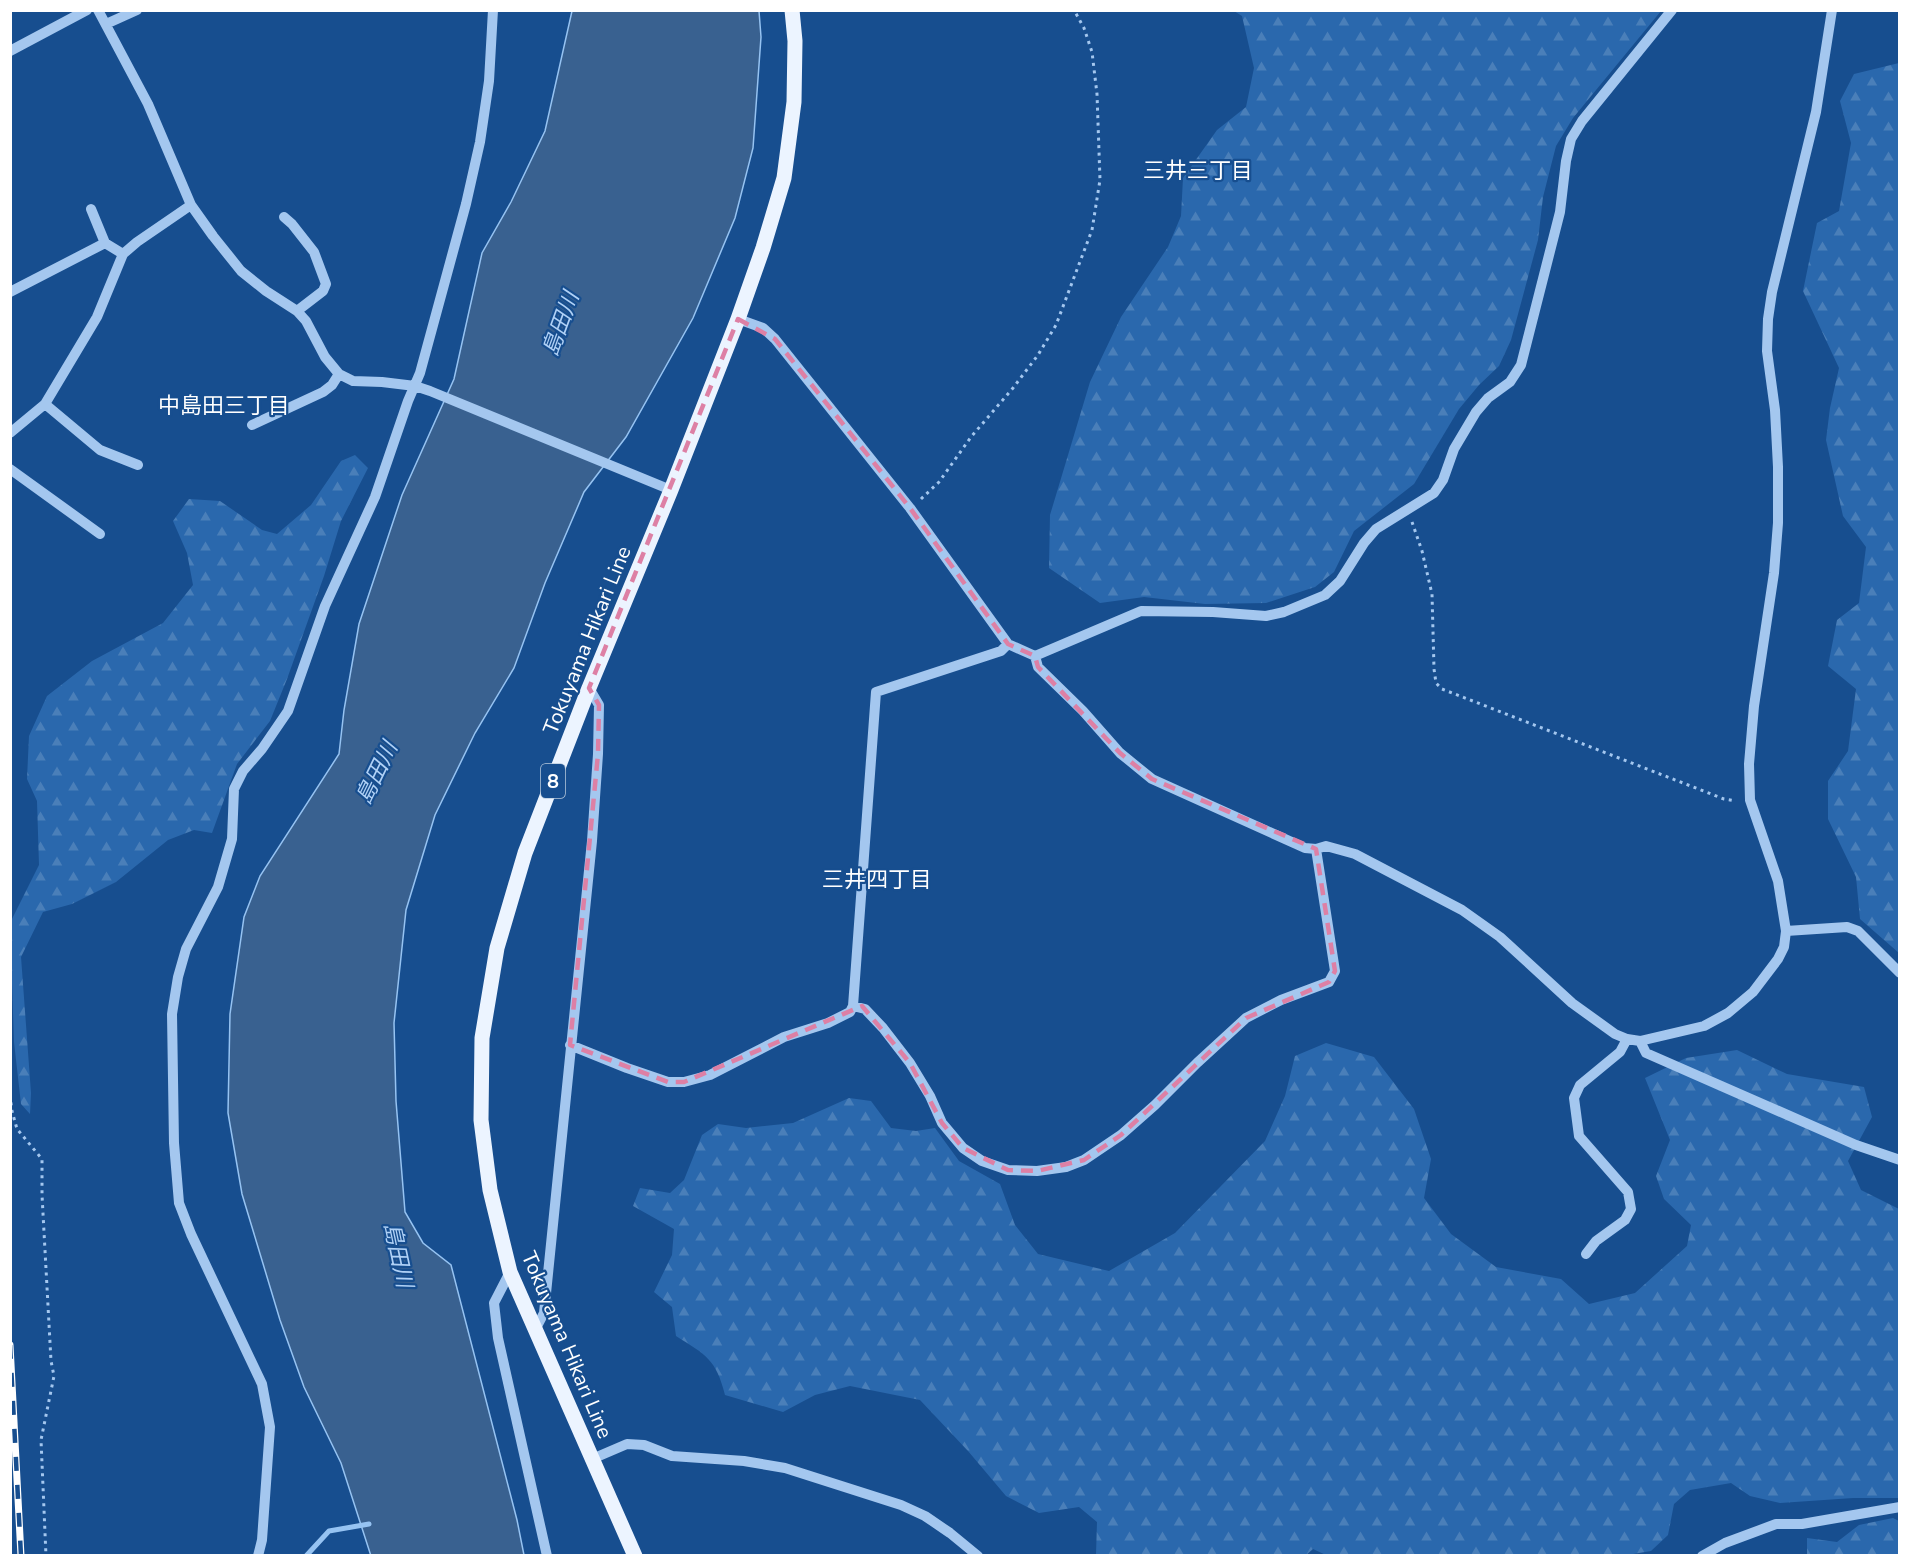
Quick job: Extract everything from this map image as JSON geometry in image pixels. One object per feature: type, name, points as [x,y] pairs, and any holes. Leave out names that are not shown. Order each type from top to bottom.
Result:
[{"type":"main road","name":"Tokuyama Hikari Line","points":[[635,1556],[510,1272],[490,1190],[481,1120],[482,1038],[497,948],[525,853],[589,688],[671,490],[738,319],[763,248],[784,178],[794,102],[795,41],[792,10]]},
{"type":"street","points":[[10,51],[87,10]]},
{"type":"street","points":[[98,10],[148,104],[191,205],[241,271],[266,291],[297,310],[306,321],[325,357],[339,374],[353,381],[382,382],[430,390],[671,490]]},
{"type":"street","points":[[106,24],[137,10]]},
{"type":"street","points":[[258,1556],[262,1540],[270,1427],[267,1408],[262,1384],[178,1203],[174,1143],[172,1014],[178,977],[186,949],[218,887],[232,839],[234,789],[243,771],[262,749],[288,711],[325,606],[375,497],[420,373],[480,142],[489,81],[493,10]]},
{"type":"street","points":[[738,319],[763,328],[775,339],[910,508],[1008,644],[1035,656],[1141,611],[1213,612],[1266,616],[1284,612],[1325,595],[1340,581],[1376,529],[1434,493],[1443,480],[1454,449],[1476,412],[1488,398],[1510,382],[1521,365],[1560,212],[1571,139],[1582,121],[1672,10]]},
{"type":"street","points":[[1035,656],[1038,667],[1083,711],[1120,753],[1152,779],[1305,848],[1316,849],[1326,846],[1355,854],[1462,910],[1500,937],[1572,1003],[1615,1034],[1640,1041],[1704,1026],[1728,1013],[1753,992],[1778,959],[1784,947],[1786,931],[1778,881],[1750,800],[1749,764],[1753,718],[1774,573],[1778,523],[1778,467],[1775,410],[1767,351],[1768,319],[1772,292],[1816,112],[1832,10]]},
{"type":"street","points":[[10,433],[45,404],[97,317],[123,254],[191,205]]},
{"type":"street","points":[[91,209],[105,243],[123,254]]},
{"type":"street","points":[[284,217],[314,252],[326,284],[323,291],[297,310]]},
{"type":"street","points":[[10,292],[105,243]]},
{"type":"street","points":[[252,425],[323,392],[332,385],[339,374]]},
{"type":"street","points":[[45,404],[100,450],[138,465]]},
{"type":"street","points":[[10,469],[100,534]]},
{"type":"street","points":[[570,1045],[668,1082],[684,1082],[710,1075],[784,1037],[828,1023],[850,1012],[853,1006],[876,693],[1001,651],[1008,644]]},
{"type":"street","points":[[535,1330],[544,1313],[592,841],[599,705],[589,688]]},
{"type":"street","points":[[853,1006],[865,1009],[883,1028],[930,1096],[942,1123],[963,1148],[982,1161],[1008,1170],[1037,1171],[1066,1167],[1084,1160],[1121,1135],[1155,1106],[1197,1062],[1246,1018],[1281,1000],[1329,982],[1335,971],[1316,849]]},
{"type":"street","points":[[1786,931],[1847,927],[1858,931],[1899,973]]},
{"type":"street","points":[[1586,1254],[1596,1241],[1625,1220],[1631,1209],[1628,1192],[1579,1136],[1574,1098],[1580,1085],[1620,1052],[1627,1039]]},
{"type":"street","points":[[1640,1041],[1646,1053],[1856,1145],[1899,1160]]},
{"type":"street","points":[[510,1272],[494,1303],[498,1338],[547,1556]]},
{"type":"street","points":[[592,1459],[627,1444],[644,1445],[672,1456],[744,1461],[785,1468],[901,1505],[925,1516],[951,1533],[978,1556]]},
{"type":"street","points":[[1702,1556],[1725,1543],[1776,1524],[1802,1524],[1899,1507]]},
{"type":"path","points":[[910,508],[939,482],[971,437],[1038,355],[1056,325],[1092,230],[1100,180],[1097,94],[1092,52],[1084,28],[1074,10]]},
{"type":"path","points":[[1405,512],[1411,520],[1422,551],[1432,594],[1434,669],[1436,683],[1442,689],[1724,799],[1750,800]]},
{"type":"path","points":[[10,1095],[17,1129],[42,1159],[50,1349],[54,1376],[41,1440],[46,1556]]},
{"type":"highlighted area","points":[[738,319],[775,339],[910,508],[1008,644],[1035,656],[1038,667],[1120,753],[1152,779],[1316,849],[1335,971],[1329,982],[1246,1018],[1121,1135],[1084,1160],[1037,1171],[1008,1170],[963,1148],[942,1123],[910,1063],[862,1006],[684,1082],[668,1082],[570,1045],[598,754],[599,705],[589,688]]},
{"type":"green space","points":[[1234,11],[1661,11],[1573,118],[1556,146],[1543,197],[1538,240],[1511,340],[1499,366],[1459,409],[1414,484],[1354,531],[1334,572],[1315,587],[1266,603],[1205,604],[1144,597],[1100,603],[1049,568],[1050,515],[1090,382],[1121,317],[1168,247],[1181,216],[1183,178],[1217,130],[1246,107],[1254,68],[1242,16]]},
{"type":"green space","points":[[1900,63],[1899,953],[1860,919],[1856,877],[1828,819],[1828,781],[1848,751],[1856,689],[1828,666],[1837,620],[1859,603],[1866,547],[1843,516],[1826,440],[1839,368],[1803,291],[1817,223],[1839,211],[1851,143],[1840,101],[1854,74]]},
{"type":"green space","points":[[355,455],[368,468],[341,521],[324,576],[270,721],[237,764],[212,833],[194,830],[168,840],[116,882],[72,904],[43,912],[21,957],[31,1093],[30,1114],[21,1104],[14,1042],[10,923],[39,865],[37,801],[27,779],[29,736],[47,696],[92,661],[163,623],[193,585],[187,553],[173,521],[189,499],[220,501],[262,530],[277,534],[311,505],[341,461]]},
{"type":"green space","points":[[1326,1043],[1374,1057],[1414,1109],[1431,1159],[1424,1198],[1451,1234],[1496,1267],[1561,1279],[1589,1304],[1635,1293],[1687,1246],[1691,1225],[1664,1199],[1656,1176],[1670,1140],[1645,1078],[1686,1058],[1737,1050],[1787,1074],[1864,1087],[1872,1117],[1848,1161],[1861,1190],[1899,1209],[1899,1498],[1853,1498],[1780,1503],[1750,1496],[1731,1483],[1690,1490],[1674,1504],[1668,1535],[1651,1551],[1627,1555],[1328,1556],[1313,1549],[1305,1556],[1096,1555],[1097,1522],[1079,1507],[1039,1513],[1006,1496],[920,1400],[850,1386],[815,1395],[783,1412],[725,1395],[718,1373],[708,1359],[676,1336],[672,1307],[654,1292],[672,1255],[674,1229],[633,1206],[640,1188],[670,1193],[684,1180],[702,1135],[718,1124],[746,1128],[793,1123],[849,1098],[871,1101],[891,1128],[916,1131],[935,1128],[959,1161],[1000,1184],[1015,1225],[1038,1254],[1109,1271],[1175,1233],[1265,1141],[1285,1096],[1295,1056]]},
{"type":"green space","points":[[1893,1518],[1899,1521],[1899,1555],[1807,1555],[1807,1538],[1837,1542],[1859,1525]]},
{"type":"water","name":"島田川","points":[[572,11],[759,11],[761,37],[753,148],[735,218],[693,318],[626,437],[584,492],[545,583],[514,668],[475,733],[435,815],[406,910],[394,1023],[396,1101],[405,1212],[423,1243],[451,1265],[524,1555],[371,1556],[341,1463],[304,1387],[280,1320],[242,1194],[228,1113],[230,1014],[244,917],[260,876],[339,754],[359,624],[402,495],[454,379],[482,253],[511,202],[545,131]]},
{"type":"waterway","points":[[306,1556],[329,1531],[369,1524]]},
{"type":"railway","points":[[10,1345],[21,1556]]},
{"type":"district","name":"三井三丁目","points":[[1198,171]]},
{"type":"district","name":"中島田三丁目","points":[[224,406]]},
{"type":"district","name":"三井四丁目","points":[[877,880]]}]
